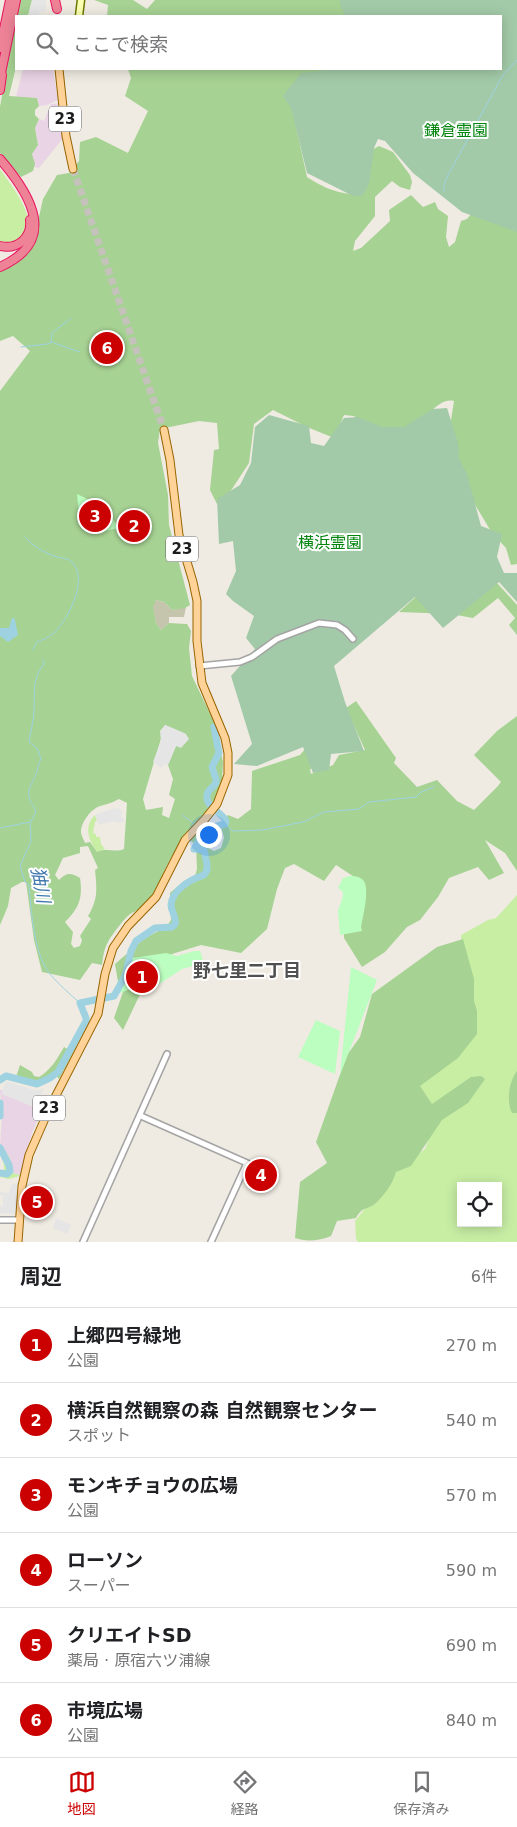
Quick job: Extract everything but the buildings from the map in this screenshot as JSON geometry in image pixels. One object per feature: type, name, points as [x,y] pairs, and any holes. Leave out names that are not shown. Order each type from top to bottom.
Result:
[{"type":"highway","points":[[0,23],[8,0]]},
{"type":"highway","points":[[0,48],[8,0]]},
{"type":"highway","points":[[0,90],[16,0]]},
{"type":"highway","points":[[57,0],[57,13]]},
{"type":"highway","points":[[0,78],[5,58]]},
{"type":"highway","points":[[0,159],[12,173],[27,198],[32,211],[35,229],[27,249],[16,259],[0,267]]},
{"type":"highway","points":[[0,165],[24,201],[30,224],[28,234],[20,244],[10,248],[0,246]]},
{"type":"main road","points":[[79,15],[81,0]]},
{"type":"main road","name":"23","points":[[59,70],[66,136],[73,170]]},
{"type":"main road","name":"23","points":[[18,1242],[23,1177],[36,1136],[92,1028],[101,1003],[109,958],[119,938],[128,926],[156,897],[185,840],[216,807],[228,775],[228,748],[202,683],[199,666],[197,601],[179,535],[170,460],[164,430]]},
{"type":"street","points":[[199,666],[240,662],[252,657],[277,639],[319,623],[337,625],[345,630],[353,639]]},
{"type":"street","points":[[83,1242],[141,1116],[167,1054]]},
{"type":"street","points":[[141,1116],[247,1163],[211,1242]]},
{"type":"street","points":[[0,1220],[19,1220]]},
{"type":"shaded area","points":[[32,0],[46,0],[46,11],[39,12],[39,15],[28,15]]},
{"type":"shaded area","points":[[23,70],[53,70],[58,100],[39,106],[37,98],[16,97]]},
{"type":"shaded area","points":[[60,103],[64,137],[39,168],[34,167],[32,154],[38,145],[35,128],[39,119],[44,121],[51,104]]},
{"type":"shaded area","points":[[156,600],[164,602],[172,610],[186,607],[184,617],[169,617],[169,623],[161,630],[156,623],[152,607]]},
{"type":"shaded area","points":[[165,725],[186,734],[189,739],[181,748],[176,746],[168,765],[164,764],[162,768],[153,762],[161,741],[160,731]]},
{"type":"shaded area","points":[[118,808],[122,811],[121,818],[124,818],[124,822],[117,823],[113,821],[99,825],[95,815]]},
{"type":"shaded area","points":[[8,1082],[38,1091],[44,1088],[38,1100],[47,1105],[45,1109],[42,1110],[2,1094],[5,1083]]},
{"type":"shaded area","points":[[0,1090],[3,1090],[2,1094],[42,1110],[32,1133],[20,1175],[13,1173],[10,1158],[0,1145],[2,1114]]},
{"type":"shaded area","points":[[19,1183],[17,1214],[0,1213],[0,1206],[3,1206],[3,1196],[0,1195],[0,1192],[9,1193],[12,1184]]},
{"type":"shaded area","points":[[56,1218],[71,1225],[67,1234],[53,1228]]},
{"type":"green space","points":[[18,0],[32,0],[28,15],[15,15]]},
{"type":"green space","points":[[94,0],[133,0],[147,9],[155,0],[347,0],[350,15],[107,15],[108,5]]},
{"type":"green space","name":"鎌倉霊園","points":[[340,0],[517,0],[517,232],[462,212],[413,173],[385,141],[378,139],[374,148],[369,184],[362,196],[353,196],[307,173],[291,108],[283,96],[301,73],[329,70],[502,70],[502,15],[345,15]]},
{"type":"green space","points":[[15,18],[15,70],[9,96],[37,98],[39,106],[35,110],[35,115],[39,119],[35,128],[38,145],[32,154],[35,164],[33,171],[21,177],[0,153],[0,107]]},
{"type":"green space","points":[[128,70],[341,70],[291,104],[307,177],[327,188],[350,194],[351,181],[361,156],[379,146],[393,152],[410,175],[412,182],[410,190],[400,187],[392,181],[375,197],[375,216],[355,241],[353,251],[361,248],[390,221],[389,210],[411,195],[423,207],[435,202],[438,209],[448,216],[446,237],[449,247],[455,242],[461,221],[467,219],[472,213],[517,227],[517,564],[511,565],[506,548],[492,533],[471,498],[449,433],[454,401],[442,403],[436,407],[410,433],[379,442],[354,416],[344,415],[334,438],[273,410],[254,424],[249,463],[230,492],[217,504],[210,490],[214,450],[219,449],[217,423],[199,421],[160,429],[158,443],[168,495],[169,525],[190,605],[185,608],[172,610],[164,602],[156,600],[153,607],[156,623],[161,630],[169,623],[187,624],[191,631],[189,648],[192,676],[214,722],[223,762],[222,782],[214,804],[194,828],[204,846],[214,851],[221,848],[224,838],[221,826],[228,815],[238,819],[251,809],[252,771],[300,755],[306,748],[312,767],[310,770],[311,774],[333,765],[339,755],[365,750],[346,708],[356,701],[396,758],[394,763],[417,787],[437,780],[457,801],[474,810],[501,782],[474,755],[497,731],[517,716],[517,871],[505,853],[485,840],[504,873],[489,880],[478,867],[449,878],[438,897],[420,920],[407,927],[385,952],[362,967],[344,938],[343,912],[359,880],[336,865],[324,881],[294,864],[285,868],[277,889],[267,929],[241,953],[201,945],[172,954],[155,963],[123,1030],[114,1018],[123,992],[119,988],[115,964],[144,939],[167,926],[171,920],[170,893],[184,881],[195,876],[197,869],[196,845],[191,841],[175,852],[169,860],[152,897],[144,906],[127,917],[110,939],[105,950],[102,965],[92,963],[80,980],[42,972],[34,940],[26,882],[11,888],[8,906],[0,925],[0,391],[30,351],[13,336],[0,341],[0,270],[15,263],[33,244],[43,199],[57,175],[69,173],[79,161],[80,142],[96,137],[128,153],[148,111],[125,96],[131,78]],"holes":[[[165,725],[186,734],[176,746],[168,765],[173,779],[169,795],[175,799],[169,818],[162,815],[163,807],[146,810],[143,799]],[[119,799],[127,803],[124,849],[97,852],[90,842],[85,843],[81,828],[87,816],[93,810]],[[88,846],[98,868],[95,870],[95,899],[88,916],[91,919],[80,936],[82,940],[80,946],[74,948],[71,944],[73,932],[65,922],[74,912],[79,902],[81,891],[80,878],[69,874],[59,880],[55,875],[63,858],[80,853],[80,847]]]},
{"type":"green space","points":[[0,169],[24,206],[29,222],[27,231],[19,242],[0,245]]},
{"type":"green space","points":[[106,341],[115,355],[107,362],[95,363]]},
{"type":"green space","name":"横浜霊園","points":[[447,408],[458,443],[459,459],[467,474],[481,526],[502,534],[497,557],[504,573],[517,573],[517,602],[499,582],[443,628],[415,597],[334,666],[345,702],[364,751],[331,754],[329,770],[313,773],[303,747],[257,766],[234,764],[252,744],[231,676],[255,649],[246,638],[254,616],[226,594],[236,571],[233,541],[219,544],[217,499],[240,485],[251,463],[255,427],[269,415],[309,426],[311,443],[324,446],[344,418],[358,417],[382,427],[404,427],[433,409]]},
{"type":"green space","points":[[77,494],[104,507],[119,528],[95,533],[89,528],[80,525]]},
{"type":"green space","points":[[497,583],[517,605],[517,635],[509,625],[515,618],[498,598],[473,618],[451,614],[399,612],[429,585]]},
{"type":"green space","points":[[95,815],[97,820],[93,833],[96,834],[96,837],[100,837],[101,844],[105,849],[97,852],[88,829]]},
{"type":"green space","points":[[350,876],[358,877],[365,882],[366,901],[361,927],[362,931],[340,935],[338,911],[343,892],[338,888],[343,878]]},
{"type":"green space","points":[[517,895],[517,1242],[358,1242],[356,1239],[355,1221],[389,1179],[407,1162],[425,1149],[439,1112],[422,1101],[418,1089],[462,967],[461,935],[488,920],[496,918]]},
{"type":"green space","points":[[463,939],[474,979],[477,1034],[458,1058],[420,1086],[432,1104],[471,1077],[481,1076],[485,1079],[468,1103],[442,1120],[411,1166],[396,1172],[388,1188],[374,1205],[361,1211],[356,1218],[337,1221],[331,1236],[313,1240],[295,1238],[300,1182],[327,1163],[316,1142],[347,1055],[360,1037],[372,994],[437,947]]},
{"type":"green space","points":[[200,951],[204,963],[182,969],[156,986],[162,963],[154,986],[132,988],[118,994],[129,972],[132,958],[166,953],[177,956]]},
{"type":"green space","points":[[351,967],[377,980],[340,1075]]},
{"type":"green space","points":[[316,1020],[340,1031],[335,1074],[298,1057]]},
{"type":"green space","points":[[72,1044],[76,1047],[59,1079],[54,1073],[36,1082],[16,1077],[20,1065],[32,1072],[34,1076],[39,1077],[50,1068],[64,1047],[69,1050]]},
{"type":"green space","points":[[517,1071],[517,1113],[512,1113],[509,1103],[509,1091]]},
{"type":"green space","points":[[0,1145],[10,1158],[13,1173],[20,1176],[9,1179],[0,1177],[0,1172],[4,1171],[4,1168]]},
{"type":"water","points":[[12,618],[15,620],[18,635],[8,642],[0,636],[0,628],[9,628]]},
{"type":"waterway","points":[[444,191],[444,184],[448,175],[503,75],[517,60]]},
{"type":"waterway","points":[[51,342],[52,333],[71,318]]},
{"type":"waterway","points":[[21,347],[51,342],[80,352]]},
{"type":"waterway","name":"㹨川","points":[[25,537],[42,551],[72,562],[77,570],[78,579],[75,599],[65,619],[54,633],[37,642],[33,650]]},
{"type":"waterway","name":"㹨川","points":[[43,660],[44,664],[35,686],[34,714],[29,742],[37,748],[41,759],[29,791],[29,798],[36,812],[30,823],[31,841],[20,866],[25,882],[29,885],[34,931],[44,965],[56,981],[80,1003]]},
{"type":"waterway","points":[[0,1080],[6,1076],[37,1084],[58,1072],[86,1021],[80,1003],[114,996],[125,976],[131,951],[136,941],[155,928],[172,927],[175,924],[171,905],[172,900],[178,890],[188,882],[204,875],[207,870],[204,850],[194,849],[207,833],[225,824],[226,821],[210,805],[207,797],[208,792],[216,783],[212,767],[219,753],[214,727]]},
{"type":"waterway","points":[[225,824],[233,831],[262,830],[303,822],[324,812],[359,809],[369,802],[416,797],[421,792],[434,787]]},
{"type":"waterway","points":[[182,815],[196,825]]},
{"type":"waterway","points":[[0,828],[30,822]]},
{"type":"waterway","points":[[201,828],[208,832]]},
{"type":"waterway","name":"㹨川","points":[[0,1103],[0,1116]]},
{"type":"waterway","name":"㹨川","points":[[0,1148],[10,1171],[7,1174],[0,1173]]},
{"type":"tunnel","points":[[73,169],[164,430]]},
{"type":"place","name":"市境広場","points":[[107,348]]},
{"type":"place","name":"モンキチョウの広場","points":[[95,516]]},
{"type":"place","name":"横浜自然観察の森 自然観察センター","points":[[134,526]]},
{"type":"place","name":"上郷四号緑地","points":[[142,977]]},
{"type":"place","name":"ローソン","points":[[261,1175]]},
{"type":"place","name":"クリエイトSD","points":[[37,1202]]},
{"type":"district","name":"野七里二丁目","points":[[247,970]]}]
